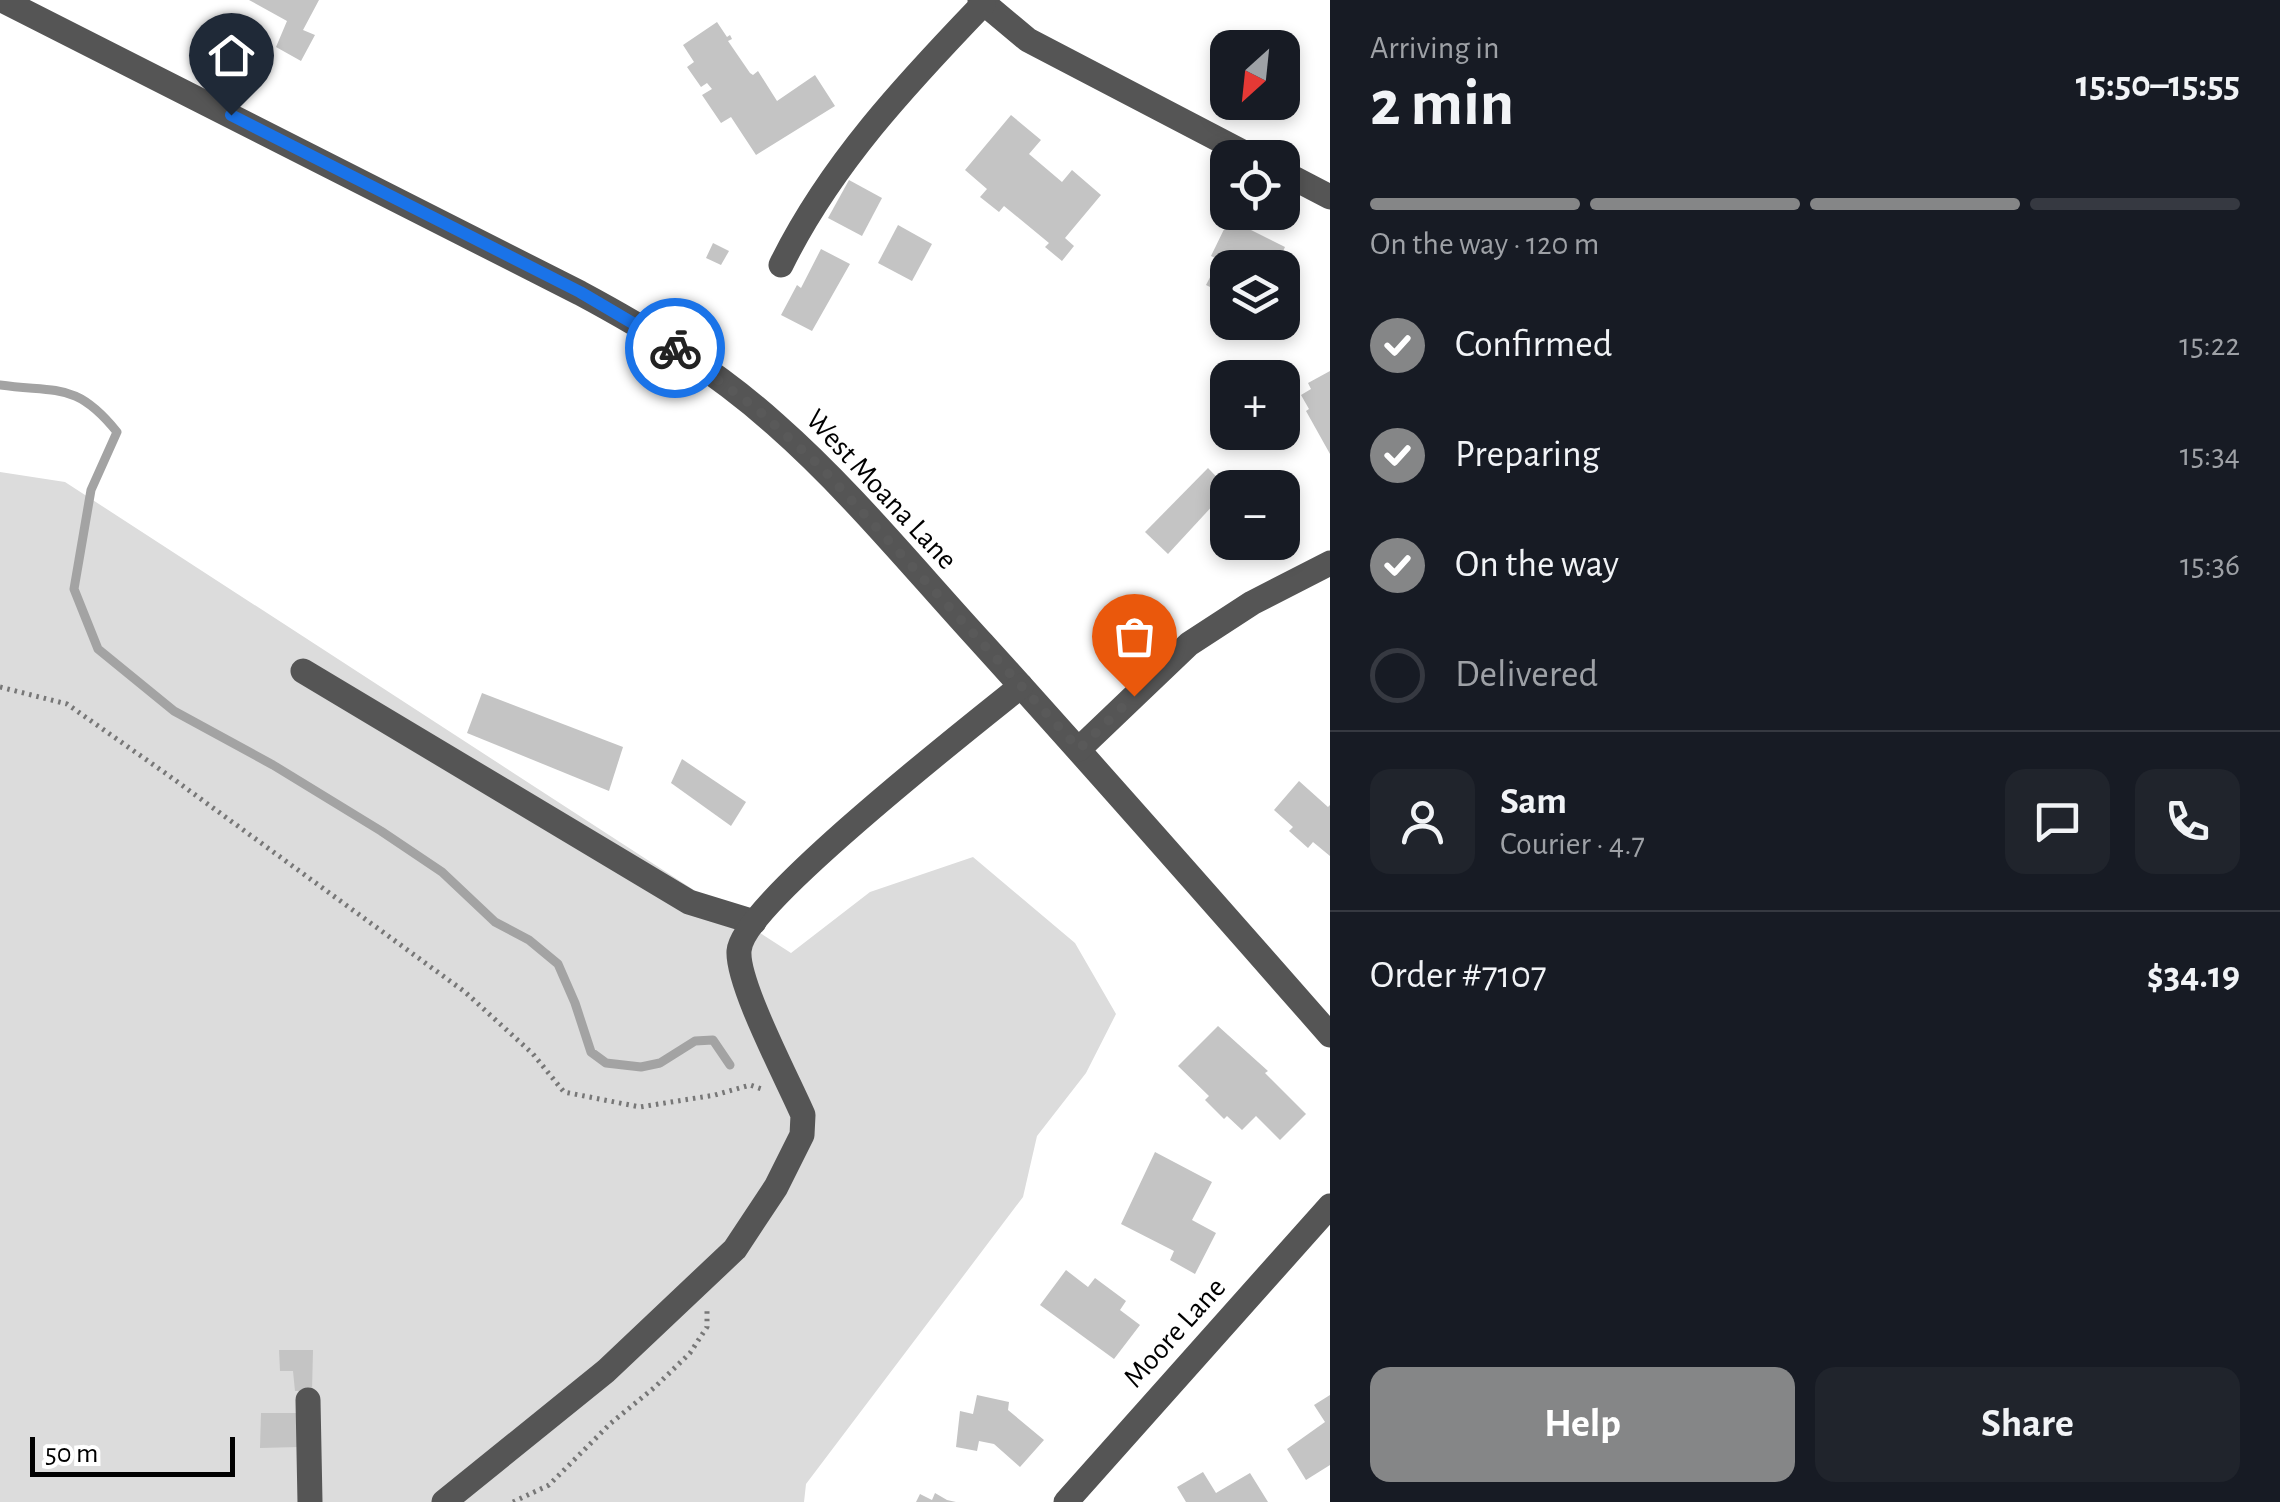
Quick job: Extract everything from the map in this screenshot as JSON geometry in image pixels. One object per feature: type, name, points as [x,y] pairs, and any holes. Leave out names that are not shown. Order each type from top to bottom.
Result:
[{"type":"street","name":"West Moana Lane","points":[[2,0],[580,292],[704,368],[766,416],[822,468],[1079,749],[1330,1035]]},
{"type":"street","points":[[781,265],[856,146],[981,2],[1028,40],[1220,140]]},
{"type":"street","points":[[1300,181],[1330,197]]},
{"type":"street","points":[[1079,749],[1189,644],[1252,603],[1330,563]]},
{"type":"street","points":[[303,671],[689,902],[754,922]]},
{"type":"street","points":[[444,1502],[606,1371],[735,1249],[776,1188],[802,1134],[803,1114],[743,980],[739,949],[754,922],[884,796],[1021,686]]},
{"type":"street","name":"Moore Lane","points":[[1066,1502],[1330,1206]]},
{"type":"street","points":[[308,1400],[310,1502]]},
{"type":"path","points":[[0,687],[67,704],[168,774],[465,992],[533,1054],[564,1092],[640,1107],[750,1086],[778,1095]]},
{"type":"path","points":[[513,1502],[549,1485],[690,1353],[707,1327],[706,1278]]},
{"type":"shaded area","points":[[0,472],[65,482],[791,953],[870,892],[973,857],[1075,943],[1116,1014],[1086,1073],[1037,1136],[1023,1197],[806,1484],[804,1502],[0,1502]]},
{"type":"building","points":[[249,0],[319,0],[303,30],[315,35],[301,61],[276,47],[287,21]]},
{"type":"building","points":[[717,22],[727,37],[730,35],[732,39],[728,41],[750,73],[758,71],[777,101],[815,75],[835,106],[756,155],[731,117],[721,123],[702,95],[712,89],[707,83],[701,87],[687,67],[694,62],[683,45]]},
{"type":"building","points":[[1011,115],[1041,140],[1029,154],[1062,182],[1072,170],[1101,195],[1065,238],[1074,246],[1062,261],[1045,247],[1049,243],[1004,206],[999,212],[980,197],[987,189],[965,170]]},
{"type":"building","points":[[849,180],[882,198],[862,236],[828,218]]},
{"type":"building","points":[[898,225],[932,244],[912,281],[878,263]]},
{"type":"building","points":[[1224,230],[1251,230],[1285,247],[1284,250],[1214,250]]},
{"type":"building","points":[[713,243],[729,251],[721,265],[706,258]]},
{"type":"building","points":[[821,249],[850,264],[812,331],[781,315],[797,285],[801,288]]},
{"type":"building","points":[[1330,371],[1330,454],[1301,395],[1311,389],[1308,383]]},
{"type":"building","points":[[1208,468],[1210,508],[1168,554],[1145,532]]},
{"type":"building","points":[[482,693],[623,747],[609,791],[467,733]]},
{"type":"building","points":[[682,759],[746,802],[731,826],[671,783]]},
{"type":"building","points":[[1299,781],[1330,805],[1330,856],[1313,842],[1308,848],[1274,810]]},
{"type":"building","points":[[1218,1026],[1268,1071],[1265,1073],[1306,1114],[1280,1140],[1256,1116],[1242,1130],[1227,1116],[1224,1119],[1205,1100],[1209,1096],[1178,1066]]},
{"type":"building","points":[[1155,1152],[1212,1182],[1192,1220],[1216,1233],[1195,1274],[1170,1260],[1174,1251],[1121,1224]]},
{"type":"building","points":[[1066,1270],[1088,1287],[1095,1278],[1126,1301],[1120,1310],[1140,1325],[1114,1359],[1040,1305]]},
{"type":"building","points":[[279,1350],[313,1350],[312,1391],[295,1391],[293,1371],[280,1371]]},
{"type":"building","points":[[977,1395],[1009,1402],[1008,1410],[1044,1440],[1020,1467],[994,1444],[979,1441],[977,1451],[956,1447],[960,1411],[973,1414]]},
{"type":"building","points":[[1330,1395],[1330,1465],[1306,1480],[1287,1449],[1325,1422],[1314,1405]]},
{"type":"building","points":[[261,1413],[298,1413],[299,1447],[260,1448]]},
{"type":"building","points":[[1203,1472],[1216,1493],[1250,1473],[1268,1502],[1186,1502],[1177,1487]]},
{"type":"building","points":[[935,1493],[956,1502],[916,1502],[920,1494],[932,1500]]},
{"type":"waterway","points":[[0,385],[77,397],[117,432],[91,490],[74,589],[98,649],[174,711],[381,831],[442,872],[495,922],[529,940],[558,964],[591,1052],[606,1063],[641,1067],[660,1063],[695,1041],[713,1040],[730,1065]]},
{"type":"way so far","points":[[675,348],[720,378],[822,468],[1079,749],[1134,696]]},
{"type":"route","points":[[231,115],[580,292],[675,348]]}]
